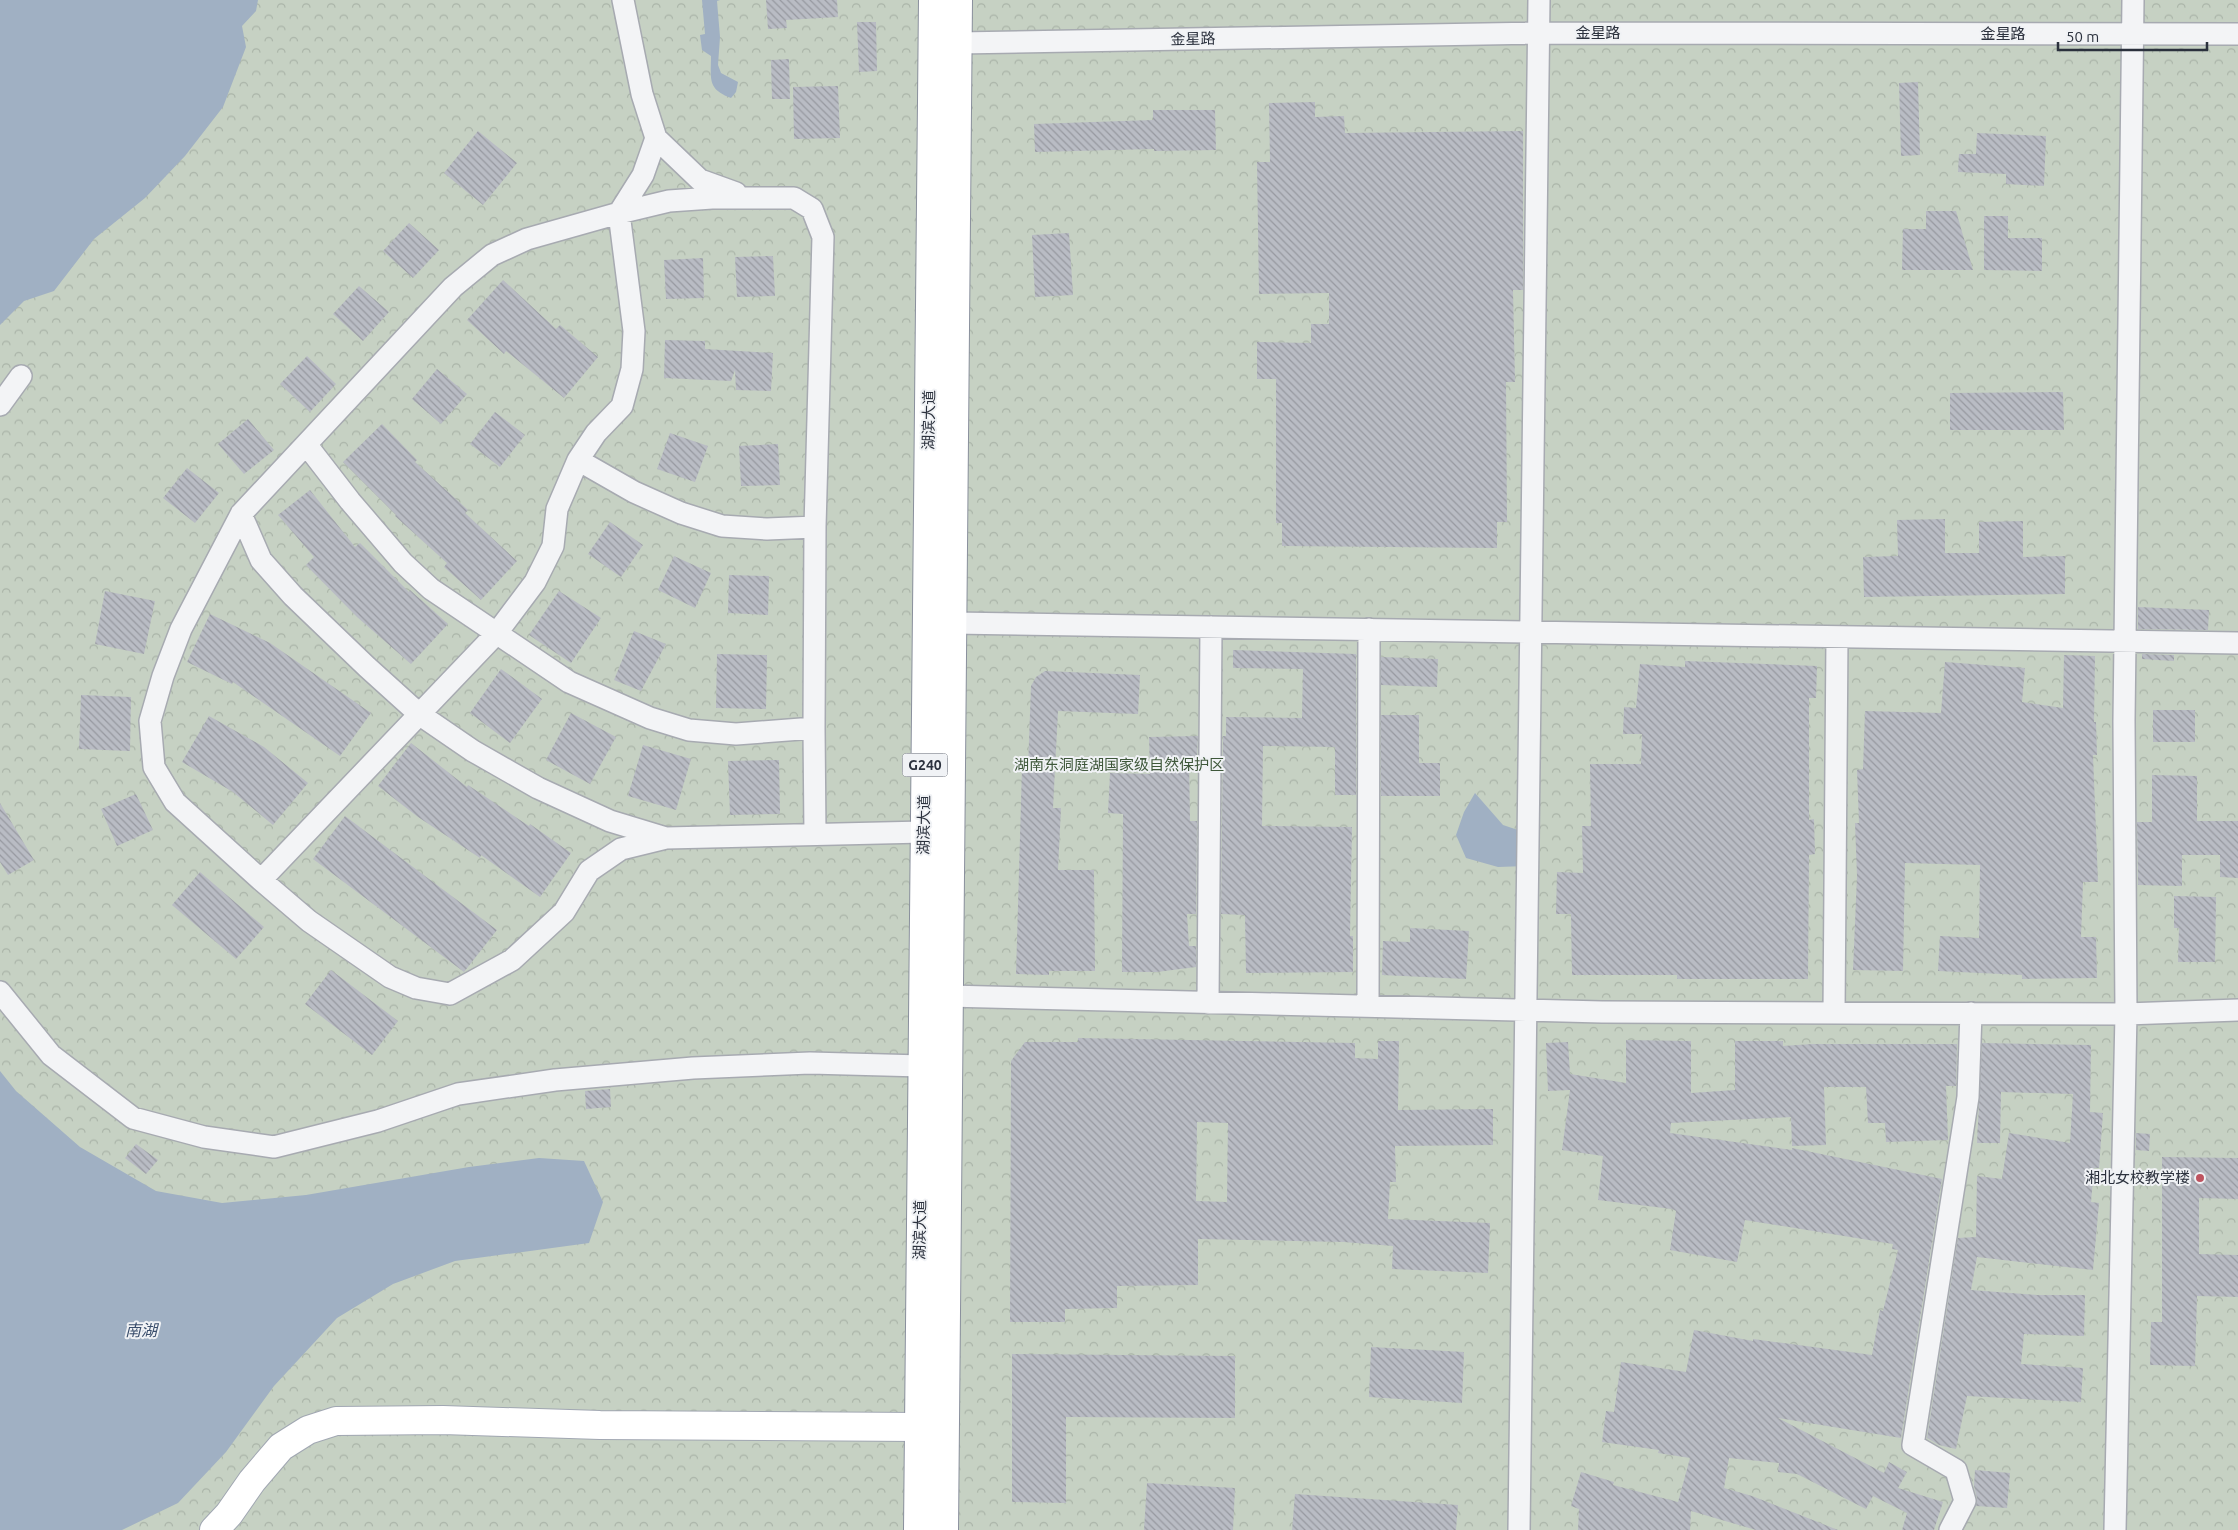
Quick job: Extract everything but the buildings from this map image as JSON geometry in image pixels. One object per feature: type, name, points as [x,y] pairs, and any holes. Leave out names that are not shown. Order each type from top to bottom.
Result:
[{"type":"main road","name":"湖滨大道","points":[[918,1530],[933,0]]},
{"type":"main road","name":"湖滨大道","points":[[944,1530],[958,0]]},
{"type":"main road","points":[[214,1530],[230,1514],[252,1481],[281,1447],[308,1430],[336,1421],[443,1420],[600,1425],[919,1427]]},
{"type":"street","points":[[623,0],[642,94],[656,138],[700,180],[750,198]]},
{"type":"street","points":[[1519,1530],[1540,0]]},
{"type":"street","points":[[2115,1530],[2126,1014],[2125,641],[2133,0]]},
{"type":"street","name":"金星路","points":[[958,43],[1539,33],[2238,34]]},
{"type":"street","points":[[261,880],[496,634],[535,582],[553,546],[557,509],[578,460],[596,433],[622,406],[632,369],[634,331],[619,213],[643,175],[656,138]]},
{"type":"street","points":[[815,834],[815,528],[823,238],[812,208],[794,198],[669,202],[545,233],[492,255],[453,287],[241,514],[181,629],[163,676],[150,721],[154,767],[175,802],[261,880],[346,948],[390,977],[416,988],[450,994],[512,960],[564,912],[589,871],[621,849],[666,838],[924,832]]},
{"type":"street","points":[[0,405],[21,376]]},
{"type":"street","points":[[309,448],[350,501],[403,563],[431,589],[569,682],[632,710],[689,730],[736,734],[814,728]]},
{"type":"street","points":[[578,460],[634,492],[680,512],[722,526],[767,529],[815,528]]},
{"type":"street","points":[[241,514],[261,560],[280,582],[367,667],[419,714],[473,751],[538,788],[610,821],[666,838]]},
{"type":"street","points":[[952,623],[2238,643]]},
{"type":"street","points":[[1208,1003],[1211,627]]},
{"type":"street","points":[[1368,1006],[1369,629]]},
{"type":"street","points":[[1834,1013],[1837,637]]},
{"type":"street","points":[[0,992],[51,1055],[133,1118],[204,1137],[274,1147],[378,1121],[458,1094],[555,1080],[693,1068],[810,1064],[922,1066]]},
{"type":"street","points":[[948,996],[1526,1010],[2126,1014],[2238,1010]]},
{"type":"street","points":[[1950,1530],[1965,1500],[1956,1470],[1913,1445],[1968,1097],[1971,1013]]},
{"type":"green space","name":"湖南东洞庭湖国家级自然保护区","points":[[0,0],[2238,0],[2238,1530],[0,1530]]},
{"type":"water","points":[[0,0],[258,0],[256,11],[242,26],[246,47],[223,107],[185,156],[145,198],[94,239],[54,291],[24,301],[0,325]]},
{"type":"water","points":[[702,0],[720,0],[717,1],[720,37],[718,65],[721,73],[738,82],[736,92],[731,98],[723,95],[714,87],[711,77],[711,56],[702,50],[700,35],[705,34]]},
{"type":"water","points":[[1475,793],[1503,825],[1518,830],[1528,866],[1498,867],[1466,858],[1456,835],[1464,812]]},
{"type":"water","name":"南湖","points":[[0,1071],[16,1091],[80,1147],[156,1191],[222,1203],[306,1195],[469,1167],[539,1158],[584,1161],[603,1202],[589,1243],[455,1261],[393,1284],[337,1318],[274,1386],[226,1452],[178,1503],[122,1530],[0,1530]]},
{"type":"place","name":"湘北女校教学楼","points":[[2200,1178]]}]
